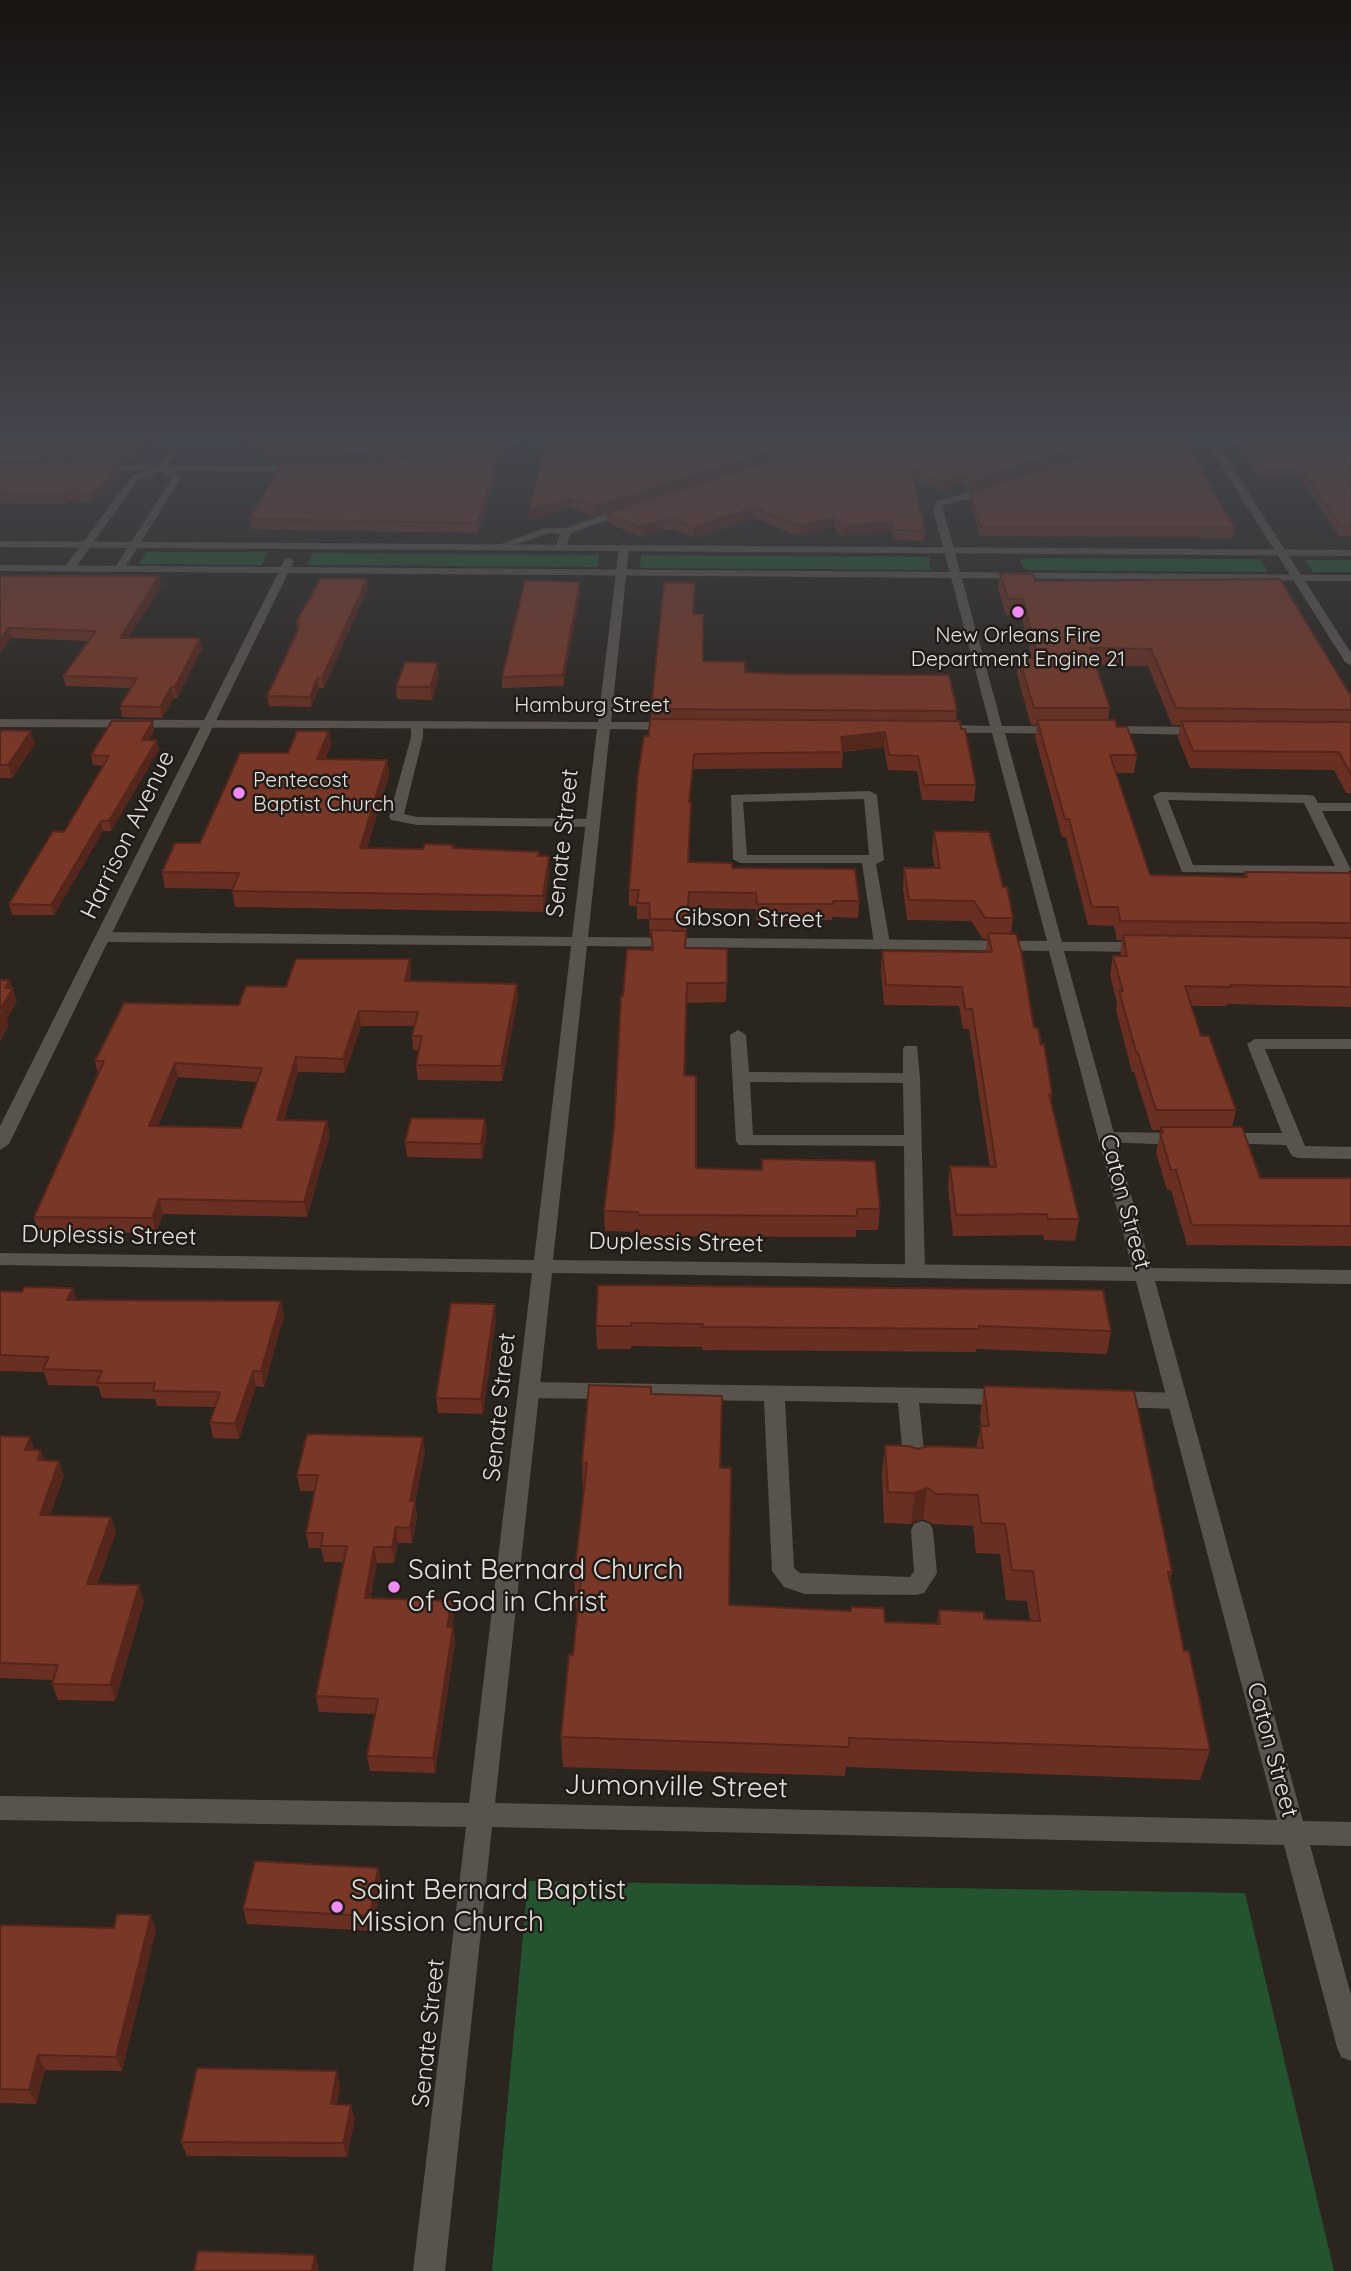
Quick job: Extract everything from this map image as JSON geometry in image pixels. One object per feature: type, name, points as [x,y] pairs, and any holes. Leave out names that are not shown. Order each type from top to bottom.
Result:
[{"type":"street","points":[[69,569],[90,540]]},
{"type":"street","points":[[119,569],[138,540]]},
{"type":"street","points":[[498,547],[519,540]]},
{"type":"street","points":[[561,547],[563,540]]},
{"type":"street","name":"Caton Street","points":[[946,540],[1058,946],[1351,2047]]},
{"type":"street","points":[[1274,540],[1351,662]]},
{"type":"street","points":[[0,544],[1351,553]]},
{"type":"street","name":"Harrison Avenue","points":[[0,1144],[296,546]]},
{"type":"street","name":"Senate Street","points":[[429,2271],[624,548]]},
{"type":"street","points":[[1000,551],[1009,575]]},
{"type":"street","points":[[0,568],[1351,578]]},
{"type":"street","name":"Hamburg Street","points":[[0,723],[685,726]]},
{"type":"street","points":[[417,725],[417,737],[396,817],[417,821],[592,822]]},
{"type":"street","points":[[930,729],[1216,731]]},
{"type":"street","points":[[870,795],[877,860],[868,859],[740,859],[736,797],[870,795]]},
{"type":"street","points":[[1160,796],[1309,799],[1314,807],[1344,870],[1187,869],[1160,796]]},
{"type":"street","points":[[1314,807],[1351,807]]},
{"type":"street","points":[[868,859],[882,944]]},
{"type":"street","name":"Gibson Street","points":[[104,937],[1156,947]]},
{"type":"street","points":[[738,1035],[745,1141],[912,1140]]},
{"type":"street","points":[[1351,1044],[1255,1044],[1297,1152],[1351,1153]]},
{"type":"street","points":[[911,1049],[915,1271]]},
{"type":"street","points":[[741,1077],[912,1078]]},
{"type":"street","points":[[1108,1138],[1292,1139]]},
{"type":"street","name":"Duplessis Street","points":[[0,1259],[1351,1278]]},
{"type":"street","points":[[528,1390],[1029,1397]]},
{"type":"street","points":[[774,1393],[780,1561],[783,1571],[792,1580],[805,1585],[916,1586],[926,1573],[922,1530]]},
{"type":"street","points":[[908,1395],[915,1469]]},
{"type":"street","points":[[1097,1398],[1178,1401]]},
{"type":"street","name":"Jumonville Street","points":[[0,1808],[1351,1833]]},
{"type":"green space","points":[[147,552],[268,552],[262,565],[139,564]]},
{"type":"green space","points":[[313,553],[599,555],[598,567],[307,565]]},
{"type":"green space","points":[[641,555],[929,557],[931,570],[640,568]]},
{"type":"green space","points":[[1260,559],[1268,572],[1030,570],[1023,568],[1020,560]]},
{"type":"green space","points":[[1305,560],[1351,560],[1351,572],[1313,572]]},
{"type":"green space","points":[[528,1881],[1245,1893],[1334,2271],[492,2271]]},
{"type":"building","points":[[1000,573],[1033,574],[1035,581],[1280,579],[1351,696],[1351,710],[1176,708],[1151,649],[1090,648],[1110,708],[1034,708],[1019,658],[1038,658],[1023,599],[1008,599]]},
{"type":"building","points":[[0,576],[159,576],[120,638],[200,638],[175,687],[171,687],[160,707],[120,706],[137,678],[63,676],[96,631],[9,628],[0,639]]},
{"type":"building","points":[[320,579],[367,579],[322,678],[317,678],[310,697],[267,696],[298,630],[299,622],[296,622]]},
{"type":"building","points":[[525,580],[580,582],[563,675],[502,677]]},
{"type":"building","points":[[664,582],[695,583],[693,614],[703,614],[703,661],[745,662],[745,672],[949,675],[957,711],[651,709]]},
{"type":"building","points":[[405,662],[438,663],[430,687],[396,687]]},
{"type":"building","points":[[650,719],[960,721],[961,729],[965,729],[976,785],[924,785],[918,756],[889,755],[885,732],[841,737],[843,752],[694,754],[689,802],[688,862],[732,863],[732,868],[855,869],[859,901],[833,901],[833,904],[757,904],[756,893],[689,892],[687,919],[650,919],[649,903],[637,903],[639,890],[629,890],[638,774],[644,736],[649,736]]},
{"type":"building","points":[[1037,720],[1115,720],[1117,727],[1127,727],[1137,755],[1110,755],[1150,875],[1247,877],[1245,872],[1351,873],[1351,923],[1120,921],[1118,907],[1092,907],[1069,819],[1065,819]]},
{"type":"building","points":[[112,721],[153,721],[142,740],[157,740],[109,821],[101,821],[51,905],[9,904],[53,831],[64,832],[109,756],[91,755]]},
{"type":"building","points":[[1181,721],[1351,722],[1351,775],[1339,752],[1193,751]]},
{"type":"building","points":[[2,730],[31,731],[8,765],[0,765]]},
{"type":"building","points":[[297,731],[329,731],[317,759],[387,760],[360,848],[423,849],[425,844],[454,845],[452,848],[539,852],[538,856],[549,856],[543,896],[232,891],[239,873],[162,872],[175,843],[200,843],[240,753],[288,753]]},
{"type":"building","points":[[934,831],[989,832],[1003,887],[1007,887],[1013,918],[985,918],[974,901],[909,900],[904,868],[940,868]]},
{"type":"building","points":[[651,930],[686,931],[685,948],[727,949],[727,983],[687,983],[684,1075],[696,1076],[696,1168],[762,1170],[762,1159],[875,1161],[880,1209],[857,1209],[857,1216],[639,1215],[638,1212],[604,1211],[614,1129],[621,996],[627,949],[653,950]]},
{"type":"building","points":[[988,933],[1016,934],[1034,1028],[1038,1028],[1041,1045],[1044,1044],[1052,1094],[1049,1094],[1079,1219],[1048,1219],[1047,1214],[956,1215],[950,1166],[996,1167],[972,1009],[965,1009],[962,987],[886,985],[882,951],[992,952]]},
{"type":"building","points":[[1123,935],[1351,938],[1351,987],[1185,986],[1201,1036],[1209,1036],[1236,1110],[1156,1110],[1119,991],[1123,991],[1113,956],[1127,956]]},
{"type":"building","points":[[296,959],[410,959],[405,981],[517,984],[501,1066],[416,1065],[422,1036],[412,1036],[418,1012],[359,1011],[343,1059],[296,1057],[277,1120],[327,1121],[304,1202],[159,1199],[152,1218],[34,1217],[104,1061],[95,1061],[124,1003],[239,1005],[246,986],[286,987]],"holes":[[[175,1063],[262,1068],[241,1128],[149,1126]]]},
{"type":"building","points":[[0,980],[10,980],[5,988],[13,988],[0,1010]]},
{"type":"building","points":[[411,1118],[485,1119],[481,1144],[405,1142]]},
{"type":"building","points":[[1161,1127],[1242,1127],[1260,1178],[1351,1178],[1351,1226],[1192,1225],[1176,1170],[1171,1170],[1160,1133],[1163,1133]]},
{"type":"building","points":[[598,1285],[1103,1290],[1111,1331],[979,1326],[979,1329],[702,1327],[703,1324],[631,1323],[631,1326],[596,1326]]},
{"type":"building","points":[[24,1287],[73,1288],[67,1300],[281,1301],[261,1371],[253,1371],[235,1424],[210,1422],[220,1392],[153,1391],[155,1383],[97,1383],[102,1371],[43,1369],[49,1357],[0,1355],[0,1291],[22,1292]]},
{"type":"building","points":[[451,1303],[495,1304],[481,1399],[436,1398]]},
{"type":"building","points":[[589,1385],[651,1387],[651,1394],[722,1396],[720,1468],[731,1468],[729,1605],[851,1611],[851,1607],[884,1608],[885,1622],[940,1624],[939,1610],[984,1612],[984,1619],[1040,1621],[1033,1571],[1012,1570],[1005,1524],[981,1523],[978,1495],[937,1494],[927,1488],[915,1493],[888,1492],[885,1445],[918,1449],[929,1446],[983,1448],[980,1426],[989,1426],[984,1386],[1134,1391],[1172,1572],[1168,1572],[1184,1651],[1189,1651],[1210,1750],[849,1738],[849,1747],[561,1737],[569,1654],[573,1655],[581,1579],[574,1579],[587,1463],[582,1463]]},
{"type":"building","points":[[307,1434],[423,1437],[410,1501],[415,1501],[410,1528],[396,1527],[392,1547],[374,1547],[365,1598],[452,1601],[447,1627],[453,1627],[433,1758],[367,1756],[378,1699],[316,1696],[347,1546],[321,1546],[323,1533],[306,1533],[318,1475],[297,1475]]},
{"type":"building","points":[[0,1436],[30,1437],[25,1450],[41,1450],[37,1460],[59,1461],[40,1515],[111,1517],[87,1584],[139,1585],[110,1685],[52,1684],[58,1665],[0,1663]]},
{"type":"building","points":[[255,1861],[378,1868],[370,1916],[243,1909]]},
{"type":"building","points":[[117,1914],[151,1915],[116,2057],[38,2055],[29,2090],[0,2089],[0,1925],[114,1928]]},
{"type":"building","points":[[197,2068],[337,2071],[331,2104],[351,2105],[343,2143],[181,2142]]},
{"type":"building","points":[[198,2251],[315,2255],[312,2271],[194,2271]]},
{"type":"place","name":"New Orleans Fire Department Engine 21","points":[[1018,612]]},
{"type":"place","name":"Pentecost Baptist Church","points":[[239,793]]},
{"type":"place","name":"Saint Bernard Church of God in Christ","points":[[394,1587]]},
{"type":"place","name":"Saint Bernard Baptist Mission Church","points":[[337,1907]]}]
